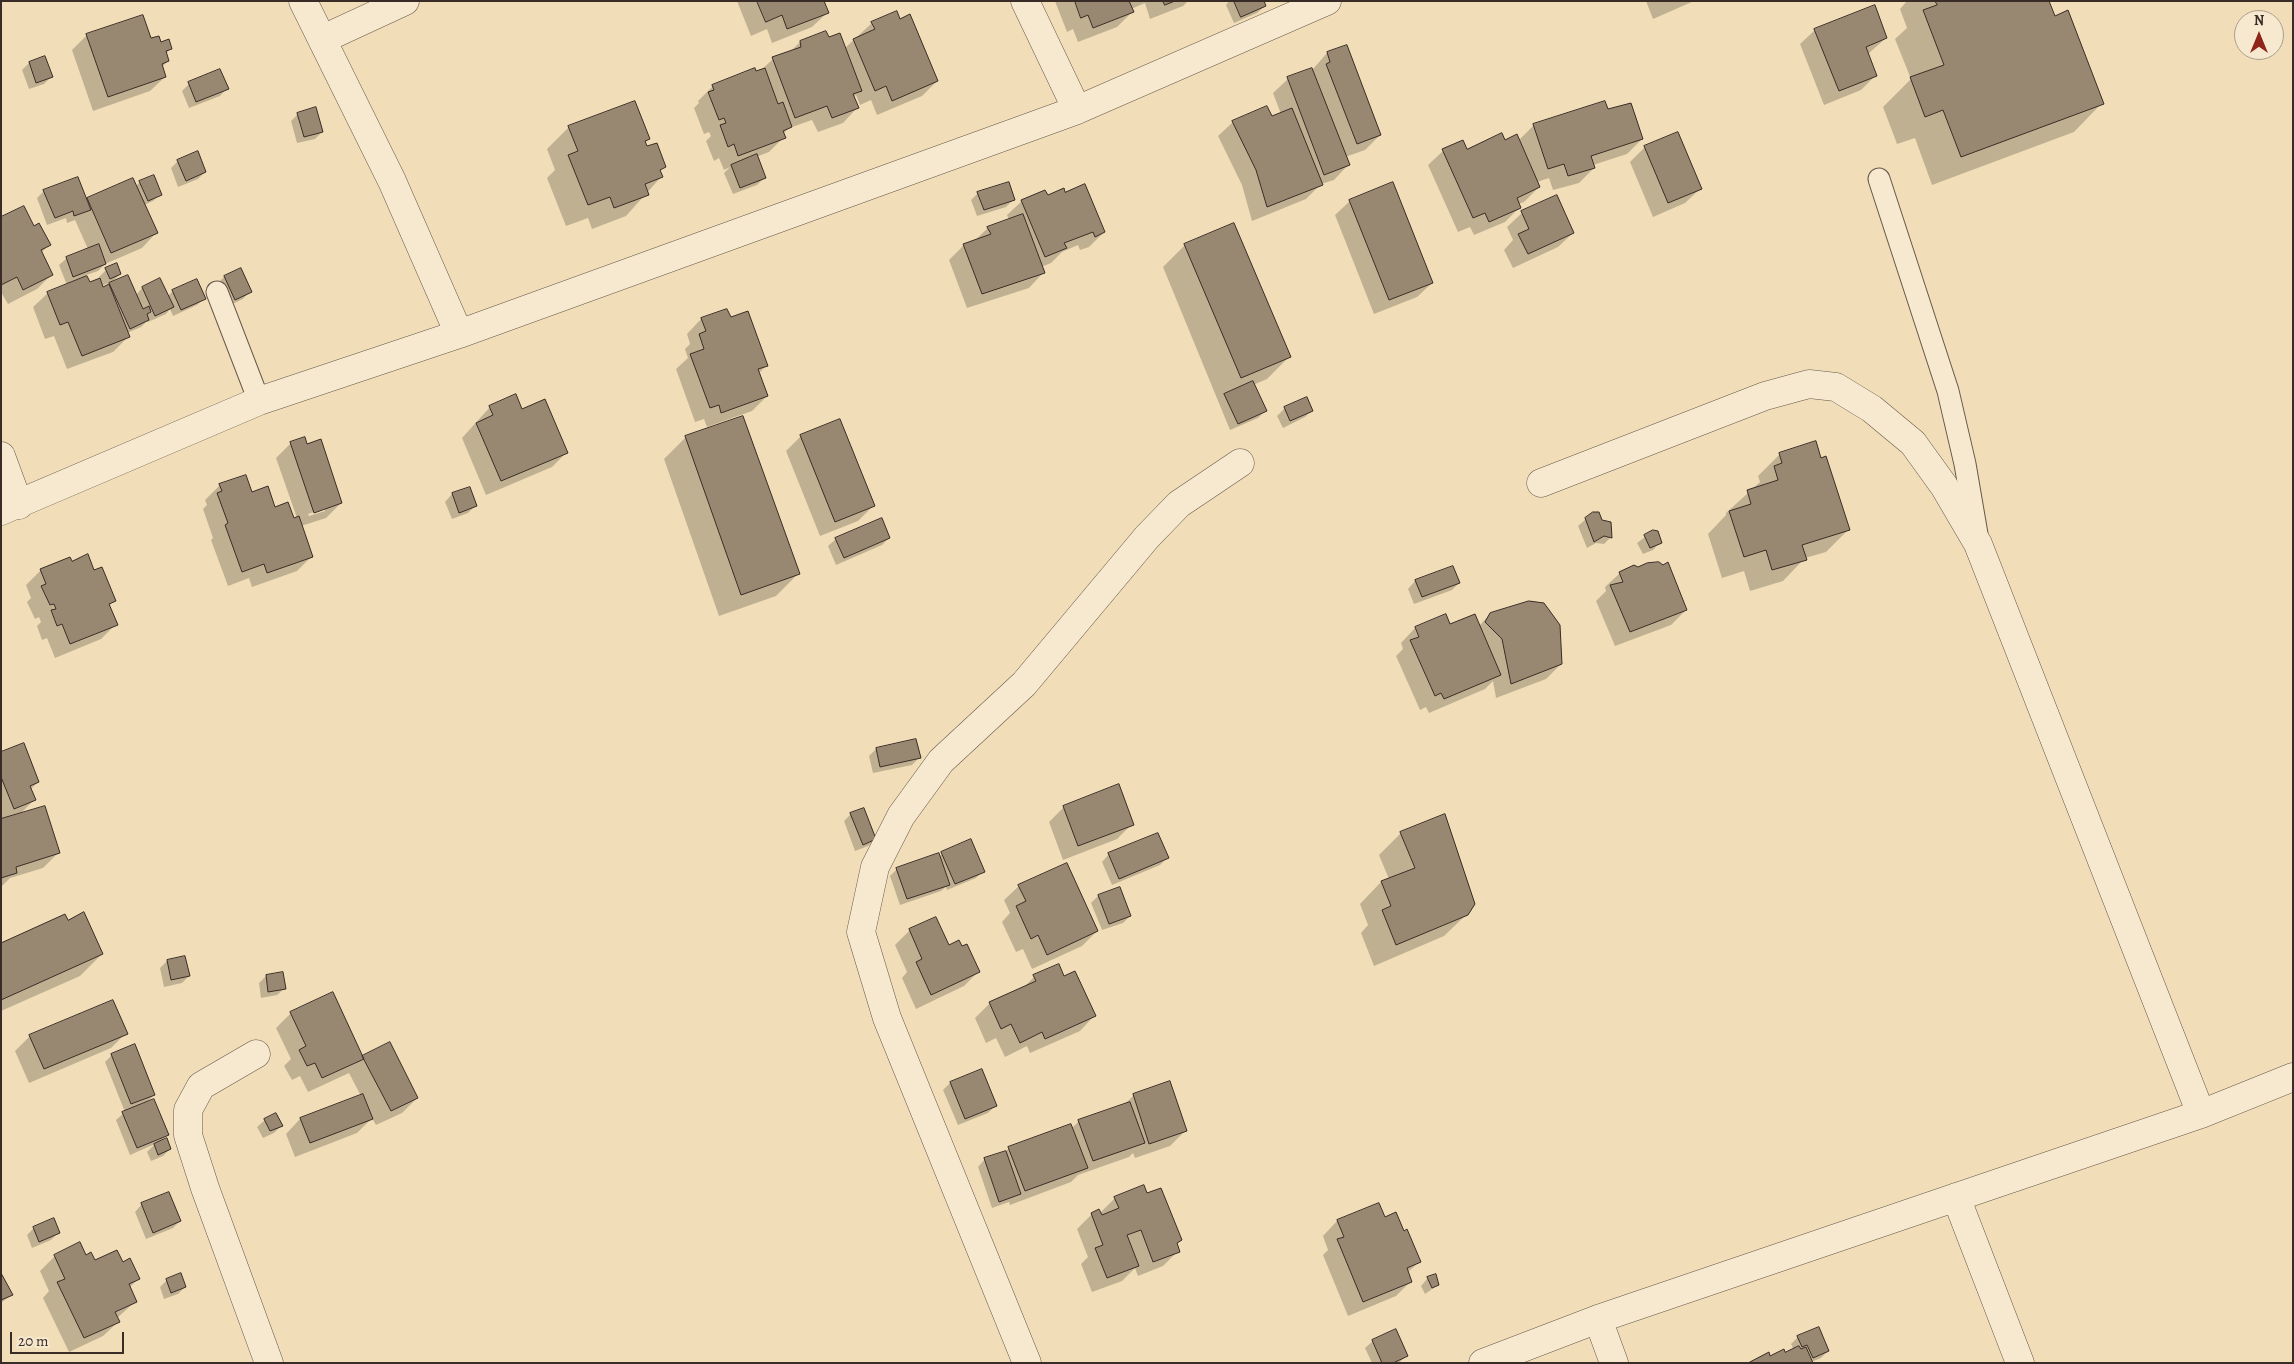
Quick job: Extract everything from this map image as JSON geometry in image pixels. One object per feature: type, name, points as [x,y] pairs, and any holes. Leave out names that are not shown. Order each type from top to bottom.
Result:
[{"type":"street","points":[[303,1],[406,212],[459,334]]},
{"type":"street","points":[[323,39],[405,1]]},
{"type":"street","points":[[1025,1],[1077,110]]},
{"type":"street","points":[[1,456],[10,508],[259,401],[459,334],[1077,110],[1328,1]]},
{"type":"street","points":[[1541,483],[1765,396],[1809,384],[1836,387],[1872,409],[1913,443],[1944,486],[1978,544],[2201,1114]]},
{"type":"street","points":[[1027,1363],[887,1018],[861,932],[875,867],[901,816],[941,761],[1024,684],[1147,537],[1179,504],[1240,463]]},
{"type":"street","points":[[256,1054],[202,1086],[188,1110],[188,1135],[205,1188],[269,1363]]},
{"type":"street","points":[[1483,1363],[1598,1319],[2201,1114],[2293,1077]]},
{"type":"street","points":[[1956,1197],[2020,1363]]},
{"type":"street","points":[[1598,1319],[1614,1363]]},
{"type":"lane","points":[[1879,179],[1948,391],[1965,464],[1978,544]]},
{"type":"lane","points":[[217,292],[259,401]]},
{"type":"building","points":[[757,1],[824,1],[829,13],[787,29],[782,15],[766,22]]},
{"type":"building","points":[[1075,1],[1129,1],[1134,12],[1093,28],[1088,15],[1081,18]]},
{"type":"building","points":[[1163,1],[1175,1],[1165,5]]},
{"type":"building","points":[[1234,1],[1264,1],[1266,6],[1241,17]]},
{"type":"building","points":[[1935,1],[2049,1],[2055,16],[2068,10],[2104,104],[1961,157],[1943,110],[1925,117],[1910,77],[1944,65],[1923,10],[1937,5]]},
{"type":"building","points":[[1875,5],[1887,38],[1866,47],[1877,76],[1839,91],[1814,29]]},
{"type":"building","points":[[897,11],[900,19],[910,14],[938,81],[892,101],[886,86],[875,91],[853,39],[875,29],[871,22]]},
{"type":"building","points":[[143,15],[151,38],[159,36],[161,42],[169,39],[172,49],[166,51],[169,61],[162,64],[166,77],[108,97],[86,34]]},
{"type":"building","points":[[826,31],[829,37],[840,33],[862,91],[853,94],[859,108],[832,118],[827,106],[795,118],[772,57],[801,47],[800,41]]},
{"type":"building","points":[[1347,45],[1381,135],[1357,144],[1326,64],[1330,62],[1327,52]]},
{"type":"building","points":[[45,56],[53,77],[36,83],[29,62]]},
{"type":"building","points":[[755,68],[756,71],[765,68],[778,104],[783,102],[792,127],[783,131],[786,138],[738,156],[734,144],[728,147],[720,125],[726,123],[724,118],[719,120],[708,92],[714,90],[712,85]]},
{"type":"building","points":[[1312,68],[1350,165],[1324,175],[1287,77]]},
{"type":"building","points":[[220,69],[229,89],[196,102],[188,82]]},
{"type":"building","points":[[635,101],[650,139],[645,141],[647,146],[657,143],[666,167],[660,170],[663,177],[645,184],[649,195],[614,208],[610,197],[588,205],[568,155],[578,151],[568,126]]},
{"type":"building","points":[[1605,101],[1608,109],[1631,103],[1643,139],[1591,156],[1595,168],[1568,176],[1564,164],[1548,169],[1533,124]]},
{"type":"building","points":[[1267,106],[1272,116],[1292,108],[1323,185],[1267,207],[1256,170],[1232,121]]},
{"type":"building","points":[[316,107],[323,132],[304,137],[297,113]]},
{"type":"building","points":[[1678,132],[1702,189],[1668,203],[1644,146]]},
{"type":"building","points":[[1502,133],[1505,140],[1517,134],[1540,187],[1517,198],[1521,208],[1489,222],[1485,213],[1473,218],[1442,149],[1463,140],[1467,149]]},
{"type":"building","points":[[198,151],[206,172],[186,181],[177,160]]},
{"type":"building","points":[[757,154],[766,178],[740,188],[731,165]]},
{"type":"building","points":[[154,175],[162,195],[148,201],[139,181]]},
{"type":"building","points":[[78,177],[91,210],[74,216],[73,211],[55,218],[43,190]]},
{"type":"building","points":[[133,178],[158,233],[111,253],[87,198]]},
{"type":"building","points":[[1009,182],[1015,200],[984,210],[977,192]]},
{"type":"building","points":[[1393,182],[1433,283],[1389,300],[1349,200]]},
{"type":"building","points":[[1085,184],[1105,232],[1095,237],[1093,232],[1064,243],[1067,248],[1045,257],[1021,200],[1045,190],[1048,195],[1064,188],[1065,192]]},
{"type":"building","points":[[1557,195],[1574,233],[1528,254],[1518,234],[1529,229],[1521,211]]},
{"type":"building","points":[[24,206],[34,226],[39,223],[51,245],[41,250],[53,275],[23,290],[17,277],[1,285],[1,217]]},
{"type":"building","points":[[1023,214],[1045,273],[982,294],[963,244],[991,234],[987,227]]},
{"type":"building","points":[[1234,223],[1291,357],[1241,378],[1184,244]]},
{"type":"building","points":[[99,244],[106,264],[73,277],[66,257]]},
{"type":"building","points":[[117,263],[121,274],[110,279],[105,268]]},
{"type":"building","points":[[241,268],[252,292],[235,300],[224,276]]},
{"type":"building","points":[[128,275],[143,309],[149,306],[151,312],[147,314],[149,320],[130,329],[109,283]]},
{"type":"building","points":[[87,276],[90,282],[100,278],[103,287],[109,284],[130,337],[82,356],[68,322],[60,325],[47,292]]},
{"type":"building","points":[[160,278],[174,307],[155,316],[142,287]]},
{"type":"building","points":[[197,279],[206,299],[181,310],[172,290]]},
{"type":"building","points":[[727,309],[731,317],[748,311],[768,366],[758,369],[768,396],[721,413],[719,405],[710,408],[690,354],[704,349],[699,334],[706,331],[701,318]]},
{"type":"building","points":[[1253,381],[1267,411],[1238,424],[1224,394]]},
{"type":"building","points":[[516,394],[522,409],[545,399],[568,453],[501,481],[476,423],[493,415],[489,406]]},
{"type":"building","points":[[1307,397],[1313,411],[1290,421],[1284,407]]},
{"type":"building","points":[[743,416],[800,574],[741,595],[685,436]]},
{"type":"building","points":[[840,419],[875,506],[835,522],[800,435]]},
{"type":"building","points":[[305,437],[307,444],[321,439],[342,503],[314,513],[290,442]]},
{"type":"building","points":[[1816,441],[1821,458],[1826,456],[1850,530],[1802,545],[1807,560],[1772,570],[1766,550],[1744,557],[1729,511],[1751,504],[1747,490],[1778,480],[1774,466],[1782,463],[1779,453]]},
{"type":"building","points":[[246,475],[252,492],[268,486],[275,507],[288,502],[294,518],[299,516],[313,557],[267,573],[264,564],[242,572],[225,525],[228,523],[217,493],[222,491],[219,484]]},
{"type":"building","points":[[470,487],[477,506],[459,513],[452,493]]},
{"type":"building","points":[[1593,512],[1599,512],[1602,520],[1611,522],[1612,538],[1604,536],[1594,542],[1585,518]]},
{"type":"building","points":[[882,518],[890,538],[844,558],[835,538]]},
{"type":"building","points":[[1653,530],[1658,531],[1662,543],[1650,548],[1644,535]]},
{"type":"building","points":[[88,554],[94,570],[102,567],[116,601],[109,604],[118,625],[70,644],[62,624],[57,626],[51,610],[56,609],[54,604],[50,605],[41,586],[46,584],[40,569],[70,557],[72,561]]},
{"type":"building","points":[[1659,562],[1663,565],[1668,562],[1687,610],[1630,632],[1610,585],[1623,582],[1619,572],[1634,565],[1638,567],[1647,563]]},
{"type":"building","points":[[1453,566],[1460,583],[1422,597],[1415,580]]},
{"type":"building","points":[[1529,601],[1544,603],[1560,625],[1562,664],[1511,684],[1502,639],[1485,622],[1490,613]]},
{"type":"building","points":[[1446,614],[1450,624],[1475,614],[1501,675],[1444,699],[1441,693],[1435,696],[1410,640],[1419,637],[1415,627]]},
{"type":"building","points":[[916,739],[921,758],[880,767],[876,748]]},
{"type":"building","points":[[24,743],[39,782],[30,786],[36,800],[14,809],[1,777],[1,752]]},
{"type":"building","points":[[1119,784],[1134,825],[1078,846],[1063,806]]},
{"type":"building","points":[[45,806],[60,853],[16,867],[17,873],[1,878],[1,819]]},
{"type":"building","points":[[864,808],[876,839],[863,845],[850,813]]},
{"type":"building","points":[[1445,814],[1475,904],[1468,915],[1396,945],[1382,910],[1391,906],[1381,881],[1415,868],[1400,832]]},
{"type":"building","points":[[1158,833],[1169,858],[1119,879],[1108,853]]},
{"type":"building","points":[[971,839],[985,872],[955,884],[941,852]]},
{"type":"building","points":[[939,853],[950,885],[907,899],[896,868]]},
{"type":"building","points":[[1067,863],[1098,931],[1047,955],[1038,935],[1031,939],[1016,906],[1026,901],[1018,885]]},
{"type":"building","points":[[1120,887],[1131,916],[1109,924],[1098,895]]},
{"type":"building","points":[[84,912],[103,954],[1,1000],[1,943],[65,914],[68,920]]},
{"type":"building","points":[[936,917],[949,945],[959,940],[962,946],[967,944],[980,972],[931,995],[916,962],[922,959],[909,929]]},
{"type":"building","points":[[185,956],[190,976],[171,980],[167,960]]},
{"type":"building","points":[[1059,964],[1064,976],[1075,971],[1096,1016],[1045,1039],[1042,1032],[1020,1043],[1011,1024],[1001,1029],[989,1002],[1036,981],[1033,975]]},
{"type":"building","points":[[283,972],[286,989],[268,992],[266,975]]},
{"type":"building","points":[[333,992],[364,1059],[322,1078],[315,1063],[307,1066],[299,1050],[306,1046],[290,1012]]},
{"type":"building","points":[[113,1000],[128,1034],[44,1069],[29,1035]]},
{"type":"building","points":[[390,1042],[418,1098],[391,1111],[362,1056]]},
{"type":"building","points":[[135,1044],[155,1095],[131,1104],[111,1054]]},
{"type":"building","points":[[982,1069],[997,1106],[965,1119],[950,1082]]},
{"type":"building","points":[[1170,1081],[1187,1131],[1149,1144],[1133,1094]]},
{"type":"building","points":[[363,1094],[373,1119],[310,1143],[300,1118]]},
{"type":"building","points":[[154,1099],[169,1135],[137,1148],[122,1112]]},
{"type":"building","points":[[1130,1102],[1145,1143],[1093,1161],[1078,1120]]},
{"type":"building","points":[[276,1113],[283,1126],[270,1131],[264,1119]]},
{"type":"building","points":[[1071,1124],[1088,1168],[1025,1191],[1008,1147]]},
{"type":"building","points":[[167,1138],[171,1149],[158,1155],[154,1144]]},
{"type":"building","points":[[1006,1151],[1021,1194],[999,1202],[984,1158]]},
{"type":"building","points":[[1144,1185],[1147,1193],[1161,1188],[1182,1240],[1177,1243],[1180,1252],[1153,1262],[1141,1230],[1127,1235],[1139,1266],[1107,1278],[1095,1248],[1103,1245],[1091,1213],[1099,1209],[1102,1215],[1119,1208],[1114,1197]]},
{"type":"building","points":[[169,1192],[181,1221],[153,1233],[141,1203]]},
{"type":"building","points":[[1379,1203],[1385,1217],[1396,1212],[1404,1231],[1407,1229],[1421,1262],[1407,1268],[1412,1282],[1363,1302],[1337,1239],[1344,1237],[1337,1220]]},
{"type":"building","points":[[54,1218],[60,1233],[39,1242],[33,1227]]},
{"type":"building","points":[[80,1242],[86,1255],[91,1252],[95,1260],[117,1250],[123,1262],[130,1258],[140,1279],[129,1284],[137,1302],[115,1312],[120,1322],[84,1338],[57,1282],[65,1279],[54,1255]]},
{"type":"building","points":[[1,1273],[13,1295],[1,1300]]},
{"type":"building","points":[[181,1273],[186,1287],[171,1293],[166,1279]]},
{"type":"building","points":[[1436,1274],[1439,1285],[1432,1288],[1427,1277]]},
{"type":"building","points":[[1819,1327],[1829,1351],[1813,1358],[1807,1345],[1802,1347],[1797,1336]]},
{"type":"building","points":[[1396,1329],[1408,1356],[1393,1363],[1382,1363],[1372,1340]]},
{"type":"building","points":[[1799,1346],[1801,1349],[1806,1347],[1813,1363],[1748,1363],[1769,1352],[1770,1356],[1784,1349],[1785,1352]]}]
